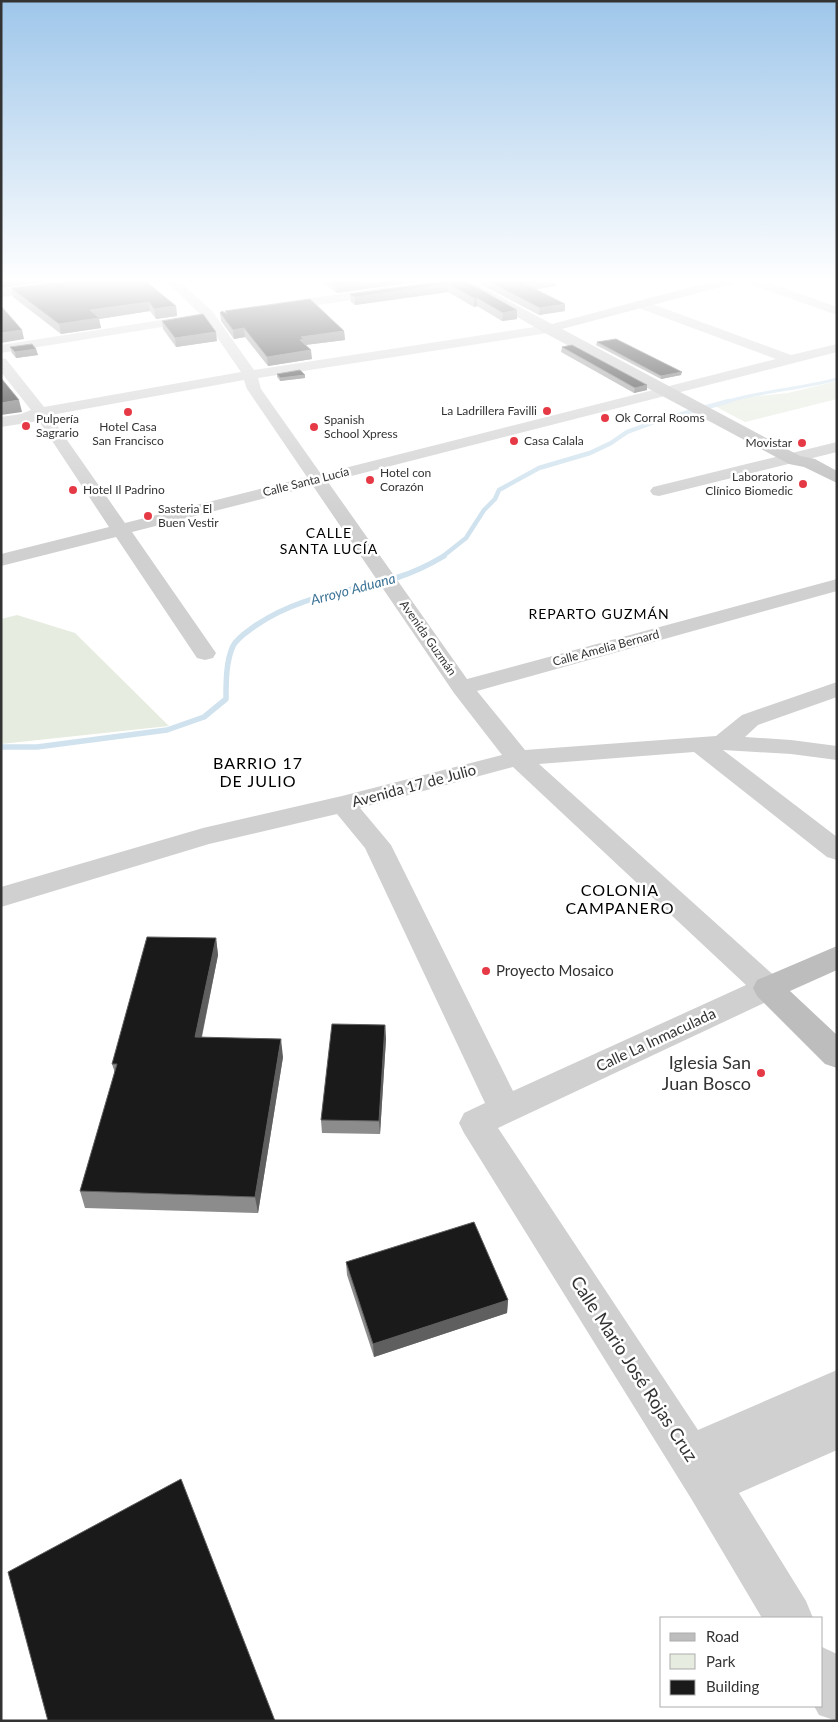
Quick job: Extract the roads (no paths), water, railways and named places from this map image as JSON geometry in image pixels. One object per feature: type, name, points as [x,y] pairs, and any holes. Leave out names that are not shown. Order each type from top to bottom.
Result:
[{"type":"street","points":[[8,359],[37,415],[122,529],[205,653]]},
{"type":"street","name":"Avenida Guzmán","points":[[243,359],[254,376],[254,388],[317,480],[462,688],[518,758],[768,988]]},
{"type":"street","points":[[1,422],[254,376],[358,359]]},
{"type":"street","points":[[607,359],[793,459],[809,463],[837,478]]},
{"type":"street","name":"Calle Santa Lucía","points":[[1,560],[791,360]]},
{"type":"street","points":[[659,491],[837,447]]},
{"type":"street","points":[[793,459],[797,466],[837,488]]},
{"type":"street","name":"Calle Amelia Bernard","points":[[462,688],[837,585]]},
{"type":"street","points":[[837,689],[750,720],[710,744],[837,851]]},
{"type":"street","name":"Avenida 17 de Julio","points":[[1,897],[202,837],[343,804],[518,758],[710,744],[791,747],[837,753]]},
{"type":"street","name":"Calle Mario José Rojas Cruz","points":[[343,804],[377,845],[491,1116],[699,1470],[788,1617]]},
{"type":"street","name":"Calle La Inmaculada","points":[[491,1116],[837,957]]},
{"type":"street","points":[[768,988],[837,1056]]},
{"type":"street","points":[[699,1470],[837,1391]]},
{"type":"street","points":[[699,1470],[837,1428]]},
{"type":"street","points":[[823,1674],[837,1697]]},
{"type":"waterway","name":"Arroyo Aduana","points":[[729,401],[837,379]]},
{"type":"waterway","name":"Arroyo Aduana","points":[[442,557],[466,538],[484,510],[495,499],[499,490],[539,468],[590,453],[611,443],[627,432],[657,421],[729,401]]},
{"type":"waterway","name":"Arroyo Aduana","points":[[725,402],[729,401]]},
{"type":"waterway","name":"Arroyo Aduana","points":[[1,747],[37,747],[167,730],[204,717],[226,699],[226,679],[233,646],[240,637],[255,626],[306,601],[396,578],[442,557]]},
{"type":"place","name":"La Ladrillera Favilli","points":[[547,411]]},
{"type":"place","name":"Hotel Casa San Francisco","points":[[128,412]]},
{"type":"place","name":"Ok Corral Rooms","points":[[605,418]]},
{"type":"place","name":"Pulpería Sagrario","points":[[26,426]]},
{"type":"place","name":"Spanish School Xpress","points":[[314,427]]},
{"type":"place","name":"Casa Calala","points":[[514,441]]},
{"type":"place","name":"Movistar","points":[[802,443]]},
{"type":"place","name":"Hotel con Corazón","points":[[370,480]]},
{"type":"place","name":"Laboratorio Clínico Biomedic","points":[[803,484]]},
{"type":"place","name":"Hotel Il Padrino","points":[[73,490]]},
{"type":"place","name":"Sasteria El Buen Vestir","points":[[148,516]]},
{"type":"place","name":"Proyecto Mosaico","points":[[486,971]]},
{"type":"place","name":"Iglesia San Juan Bosco","points":[[761,1073]]},
{"type":"district","name":"CALLE SANTA LUCÍA","points":[[329,542]]},
{"type":"district","name":"REPARTO GUZMÁN","points":[[599,614]]},
{"type":"district","name":"BARRIO 17 DE JULIO","points":[[258,772]]},
{"type":"district","name":"COLONIA CAMPANERO","points":[[620,899]]}]
